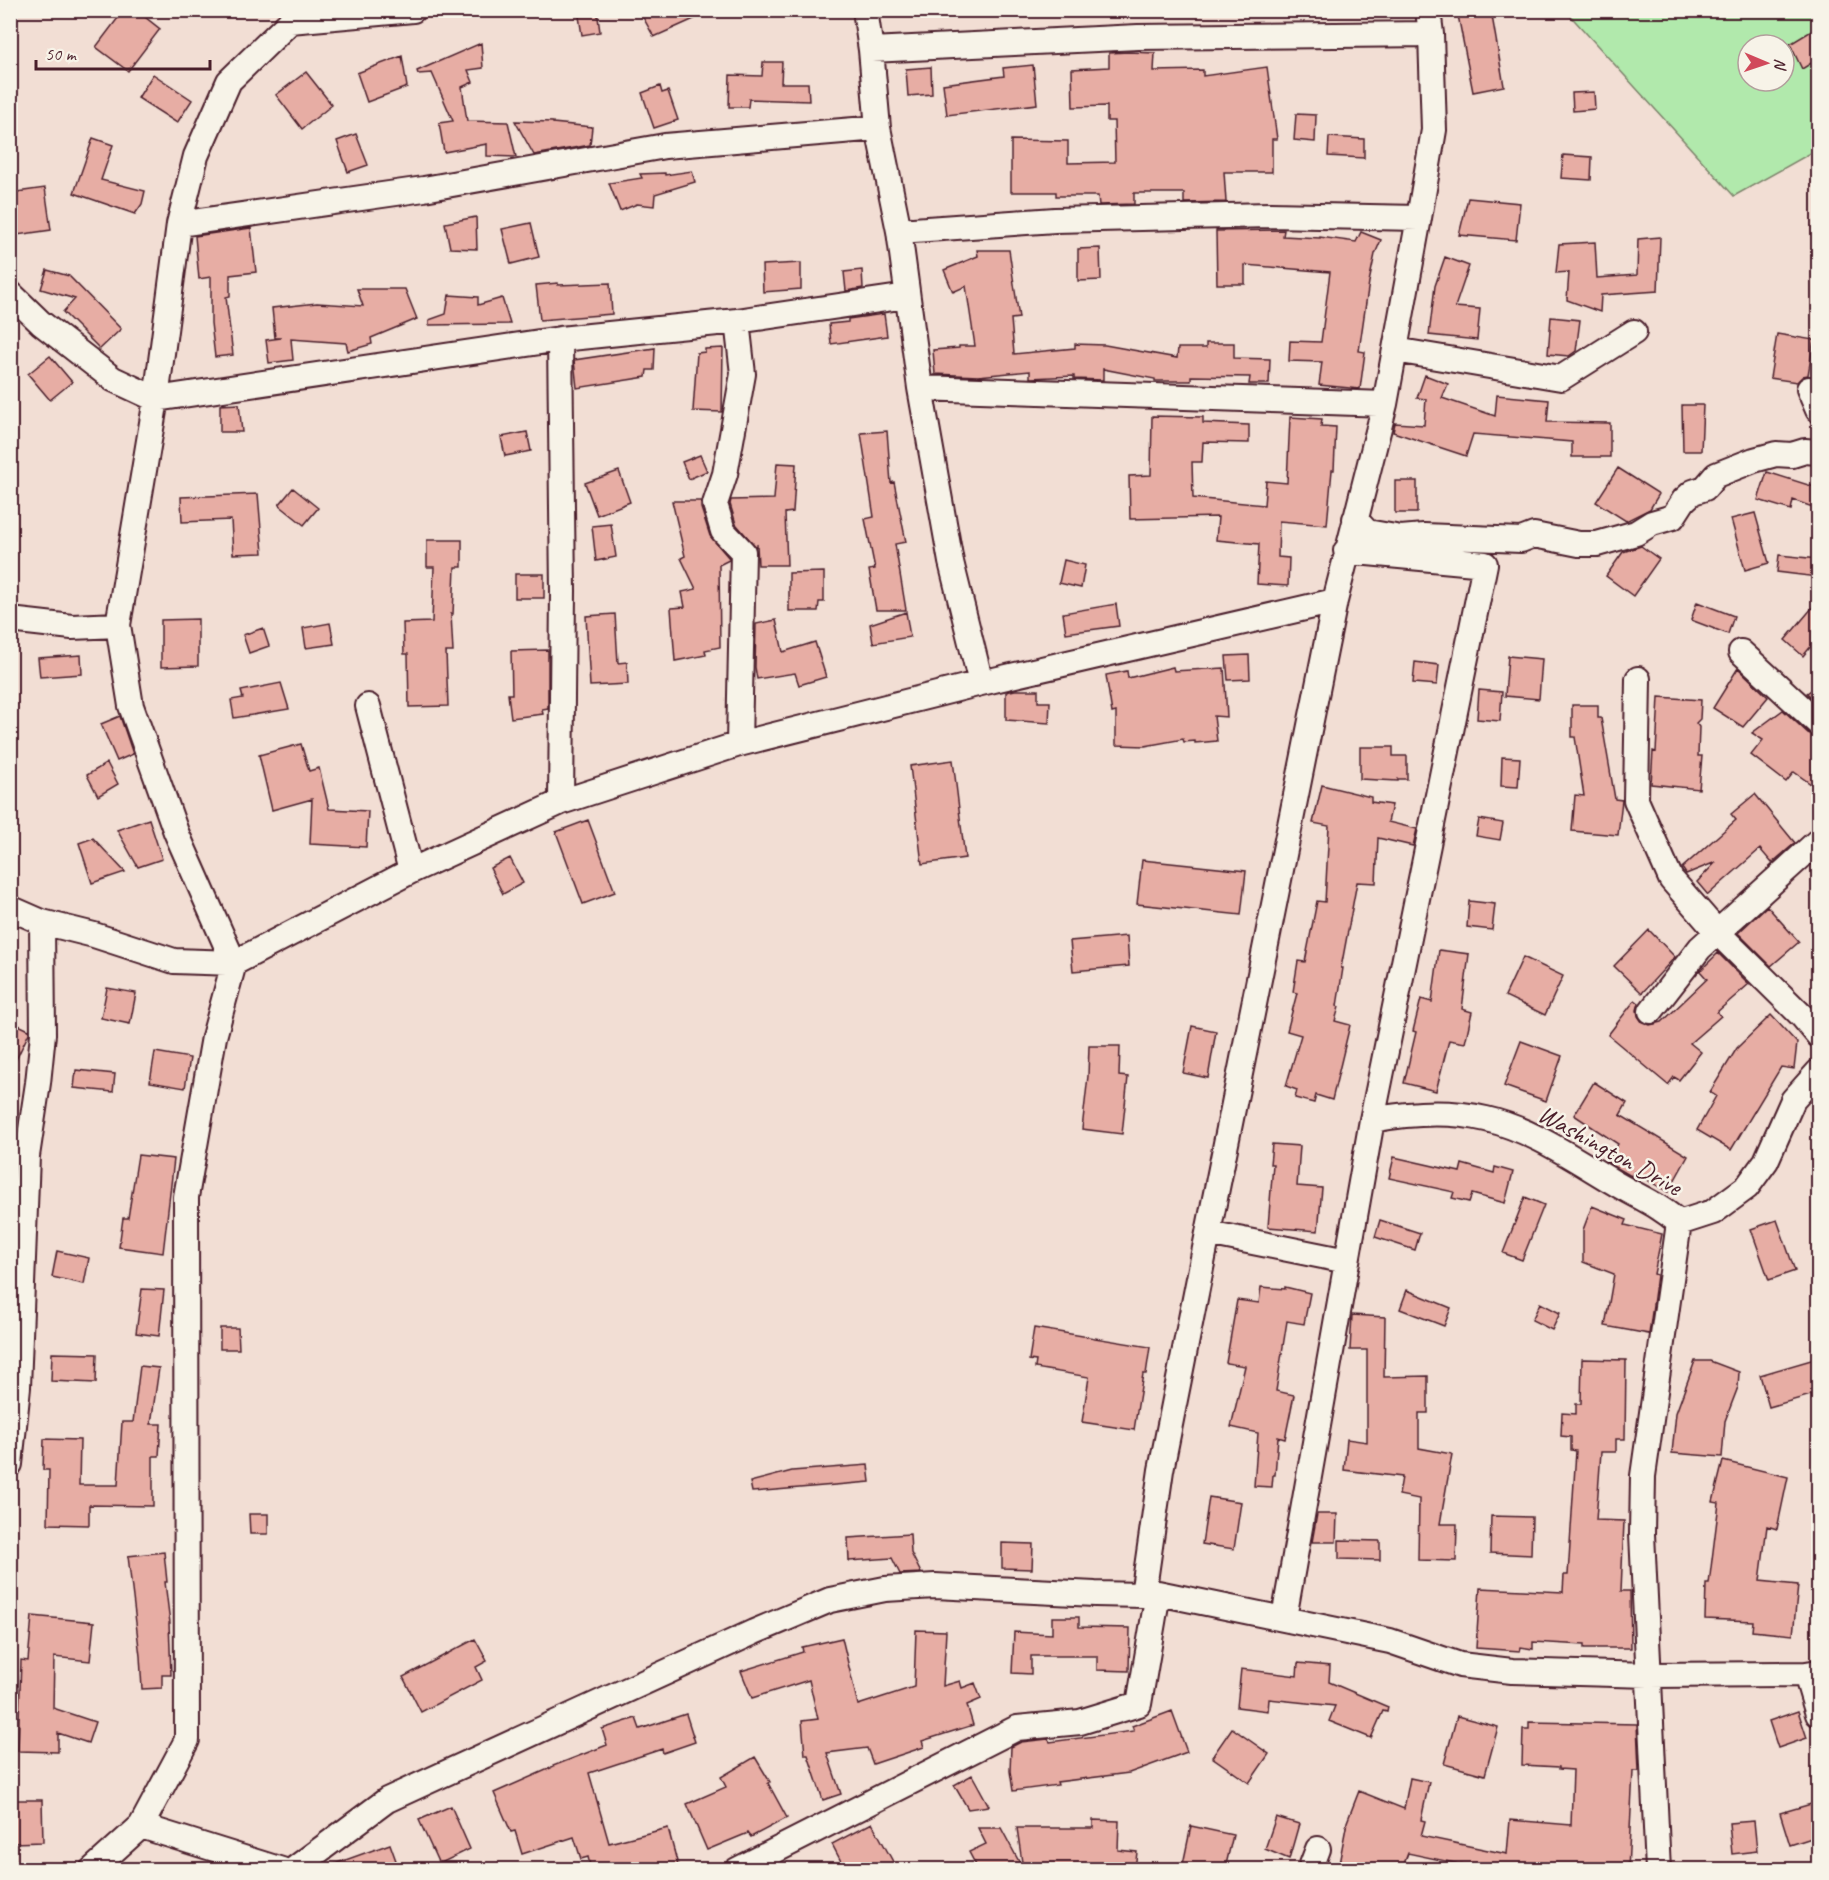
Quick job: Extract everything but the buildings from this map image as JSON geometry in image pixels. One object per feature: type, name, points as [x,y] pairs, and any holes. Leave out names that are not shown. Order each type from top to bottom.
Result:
[{"type":"street","points":[[92,1869],[141,1826],[187,1740],[186,1197],[214,1037],[234,963],[176,832],[131,706],[118,625],[156,399],[178,224],[195,156],[229,81],[296,16],[413,10]]},
{"type":"street","points":[[865,10],[878,128],[899,231],[920,388],[951,562],[981,683]]},
{"type":"street","points":[[737,1869],[1017,1728],[1080,1722],[1139,1704],[1161,1470],[1335,601],[1385,404],[1434,130],[1429,22],[871,50]]},
{"type":"street","points":[[178,224],[424,189],[665,146],[878,128]]},
{"type":"street","points":[[899,231],[1055,220],[1270,214],[1419,218]]},
{"type":"street","points":[[10,293],[41,323],[113,380],[156,399],[560,339],[737,321],[907,296]]},
{"type":"street","points":[[737,321],[743,374],[725,474],[715,504],[723,531],[743,552],[739,744]]},
{"type":"street","points":[[1395,350],[1561,378],[1634,332]]},
{"type":"street","points":[[560,339],[563,591],[561,802]]},
{"type":"street","points":[[920,388],[1385,404]]},
{"type":"street","points":[[1354,519],[1368,532],[1401,538],[1424,536],[1521,540],[1534,535],[1579,544],[1597,544],[1636,533],[1652,523],[1673,517],[1684,500],[1693,492],[1705,488],[1716,475],[1776,454],[1818,452]]},
{"type":"street","points":[[1346,551],[1367,546],[1380,535]]},
{"type":"street","points":[[1284,1618],[1372,1120],[1490,539]]},
{"type":"street","points":[[1346,551],[1485,564]]},
{"type":"street","points":[[10,908],[42,922],[94,935],[174,960],[234,963],[411,871],[561,802],[739,744],[981,683],[1335,601]]},
{"type":"street","points":[[10,620],[72,627],[118,625]]},
{"type":"street","points":[[1741,652],[1818,723]]},
{"type":"street","points":[[1638,679],[1636,800],[1671,879],[1718,933],[1803,1017],[1818,1035]]},
{"type":"street","points":[[368,706],[411,871]]},
{"type":"street","points":[[1651,1011],[1700,948],[1818,841]]},
{"type":"street","points":[[10,1464],[27,1156],[43,1034],[42,922]]},
{"type":"street","name":"Washington Drive","points":[[1372,1120],[1407,1113],[1450,1114],[1486,1119],[1522,1131],[1666,1210],[1679,1223],[1713,1212],[1747,1187],[1766,1161],[1793,1100],[1818,1072]]},
{"type":"street","points":[[1658,1869],[1642,1534],[1643,1476],[1679,1223]]},
{"type":"street","points":[[1208,1233],[1347,1261]]},
{"type":"street","points":[[293,1869],[387,1800],[754,1632],[830,1600],[885,1588],[935,1586],[1151,1594],[1284,1618],[1390,1641],[1460,1665],[1512,1671],[1649,1675],[1812,1673],[1818,1714]]},
{"type":"street","points":[[141,1826],[282,1869]]},
{"type":"green space","points":[[1566,11],[1818,11],[1818,149],[1734,196]]}]
